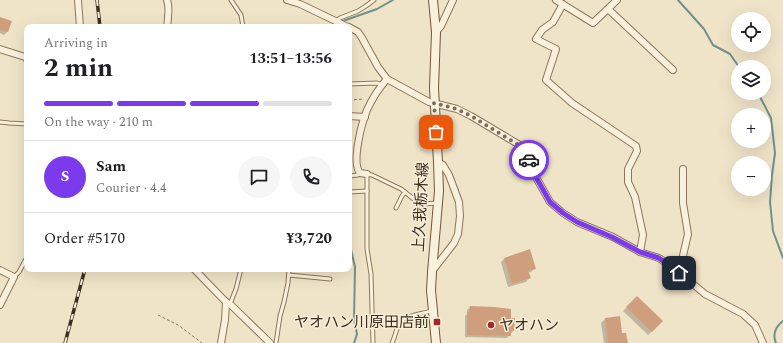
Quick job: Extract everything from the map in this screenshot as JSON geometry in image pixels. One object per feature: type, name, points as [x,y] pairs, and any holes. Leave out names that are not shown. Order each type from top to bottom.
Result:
[{"type":"main road","name":"上久我栃木線","points":[[433,0],[436,32],[434,103],[439,203],[431,290],[436,343]]},
{"type":"street","points":[[78,0],[80,24]]},
{"type":"street","points":[[167,0],[167,24]]},
{"type":"street","points":[[287,0],[300,2],[341,24]]},
{"type":"street","points":[[436,32],[441,26],[453,0]]},
{"type":"street","points":[[556,0],[593,23],[617,0]]},
{"type":"street","points":[[563,4],[553,22],[542,30],[536,39],[556,49],[546,80],[572,103],[636,146],[637,151],[628,169],[628,182],[635,197],[643,235],[640,252]]},
{"type":"street","points":[[608,9],[673,70]]},
{"type":"street","points":[[352,29],[358,32],[378,67],[387,79],[429,102],[457,109],[471,116],[522,147],[550,202],[563,213],[577,222],[612,237],[640,252],[659,258],[705,294],[743,314],[755,325],[763,343]]},
{"type":"street","points":[[0,49],[24,56]]},
{"type":"street","points":[[364,174],[358,171],[356,160],[360,132],[372,101],[387,79]]},
{"type":"street","points":[[352,116],[365,116]]},
{"type":"street","points":[[432,272],[456,238],[458,234],[460,216],[459,202],[449,175],[443,165],[438,162]]},
{"type":"street","points":[[679,273],[688,234],[683,203],[683,169]]},
{"type":"street","points":[[0,270],[14,276],[0,306]]},
{"type":"street","points":[[197,272],[270,343]]},
{"type":"street","points":[[221,343],[228,303]]},
{"type":"lane","points":[[231,0],[241,14],[243,24]]},
{"type":"lane","points":[[336,22],[340,18],[366,6],[374,0]]},
{"type":"lane","points":[[352,84],[377,83],[382,85]]},
{"type":"lane","points":[[0,122],[24,124]]},
{"type":"lane","points":[[364,174],[367,191],[367,249],[370,274],[373,343]]},
{"type":"lane","points":[[352,176],[372,174],[405,192],[420,204],[439,203]]},
{"type":"lane","points":[[352,192],[367,191]]},
{"type":"lane","points":[[396,208],[405,192]]},
{"type":"lane","points":[[14,276],[19,272],[24,263]]},
{"type":"lane","points":[[228,303],[236,289],[240,272]]},
{"type":"lane","points":[[276,343],[288,272]]},
{"type":"lane","points":[[288,275],[330,279]]},
{"type":"lane","points":[[392,343],[402,320],[432,310]]},
{"type":"path","points":[[352,100],[366,99],[372,101]]},
{"type":"path","points":[[158,315],[178,325],[202,343]]},
{"type":"building","points":[[0,17],[12,21],[8,32],[0,30]]},
{"type":"building","points":[[530,249],[536,269],[528,271],[531,278],[512,284],[504,258]]},
{"type":"building","points":[[637,296],[663,321],[652,332],[626,307]]},
{"type":"building","name":"ヤオハン","points":[[470,306],[511,309],[511,318],[515,318],[514,331],[511,331],[511,336],[467,335],[467,312],[469,312]]},
{"type":"building","points":[[620,316],[622,333],[626,333],[628,343],[608,343],[605,318]]},
{"type":"waterway","points":[[343,21],[377,9],[393,0]]},
{"type":"waterway","points":[[678,0],[704,29],[713,45],[730,54],[734,60]]},
{"type":"waterway","points":[[762,100],[771,118],[775,153],[770,202],[773,231],[783,258]]},
{"type":"waterway","points":[[352,254],[355,267],[354,319],[357,334],[354,343]]},
{"type":"waterway","points":[[776,343],[774,337],[775,331],[778,325],[783,321]]},
{"type":"railway","points":[[97,0],[100,24]]},
{"type":"railway","points":[[65,343],[84,272]]},
{"type":"way so far","points":[[436,132],[434,103],[457,109],[471,116],[522,147],[529,160]]},
{"type":"place","name":"ヤオハン川原田店前","points":[[437,322]]},
{"type":"place","name":"ヤオハン","points":[[491,325]]},
{"type":"route","points":[[529,160],[537,179],[550,202],[563,213],[577,222],[612,237],[640,252],[659,258],[679,273]]}]
